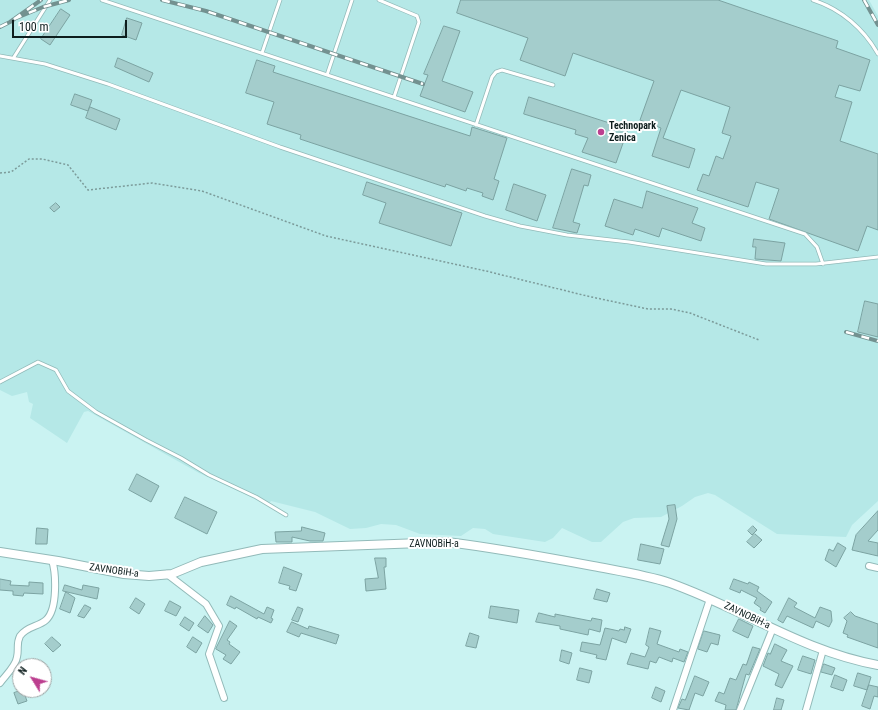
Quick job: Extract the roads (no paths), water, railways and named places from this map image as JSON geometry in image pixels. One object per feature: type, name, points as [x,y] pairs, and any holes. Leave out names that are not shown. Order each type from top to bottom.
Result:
[{"type":"main road","name":"ZAVNOBiH-a","points":[[0,552],[52,560],[124,574],[149,576],[167,574],[201,562],[262,549],[447,542],[628,573],[668,582],[710,599],[823,650],[857,661],[878,665]]},
{"type":"street","points":[[0,683],[16,662],[17,644],[23,632],[28,628],[47,620],[51,611],[54,600],[55,571],[52,560]]},
{"type":"street","points":[[869,566],[878,568]]},
{"type":"street","points":[[167,574],[206,604],[219,626],[209,654],[224,698]]},
{"type":"street","points":[[674,710],[710,599]]},
{"type":"street","points":[[740,710],[773,628]]},
{"type":"street","points":[[806,710],[823,650]]},
{"type":"lane","points":[[14,57],[50,0]]},
{"type":"lane","points":[[102,0],[805,234],[817,247],[823,264]]},
{"type":"lane","points":[[262,53],[280,0]]},
{"type":"lane","points":[[327,75],[352,0]]},
{"type":"lane","points":[[379,0],[417,16],[419,22],[394,97]]},
{"type":"lane","points":[[813,0],[845,17],[860,29],[878,54]]},
{"type":"lane","points":[[0,56],[14,57],[45,64],[108,84],[287,149],[485,216],[520,226],[567,236],[628,242],[766,264],[823,264],[878,257]]},
{"type":"lane","points":[[476,125],[492,77],[496,72],[502,70],[553,85]]},
{"type":"lane","points":[[0,382],[38,362],[48,365],[56,370],[68,391],[96,412],[210,475],[256,497],[286,514]]},
{"type":"railway","points":[[0,27],[10,22],[41,0]]},
{"type":"railway","points":[[14,19],[43,7],[69,0]]},
{"type":"railway","points":[[162,0],[206,11],[423,84]]},
{"type":"railway","points":[[864,0],[878,25]]},
{"type":"railway","points":[[846,332],[878,341]]},
{"type":"place","name":"Technopark Zenica","points":[[601,132]]}]
